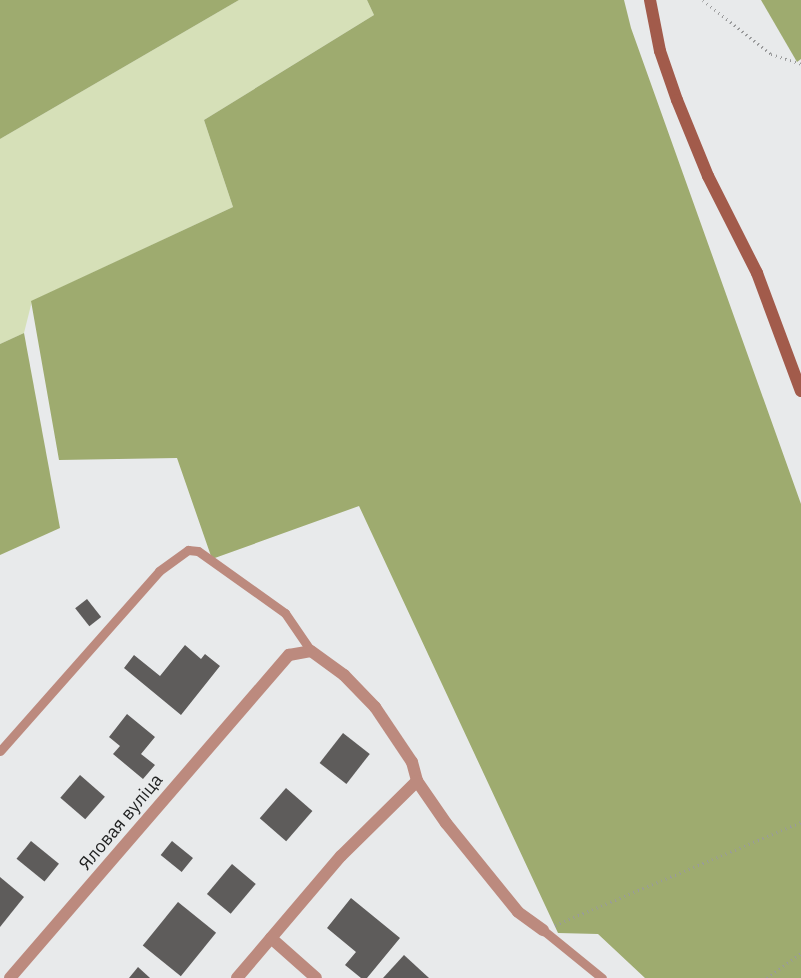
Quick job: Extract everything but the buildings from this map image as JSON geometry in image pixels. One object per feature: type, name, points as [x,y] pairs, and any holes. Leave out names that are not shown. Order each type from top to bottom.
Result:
[{"type":"street","points":[[650,0],[660,51],[677,100],[708,176],[757,273],[801,391]]},
{"type":"street","points":[[311,651],[344,675],[375,707],[412,762],[417,781],[446,822],[518,912],[543,930]]},
{"type":"street","name":"Яловая вуліца","points":[[10,978],[260,690],[288,654],[311,651]]},
{"type":"street","points":[[237,978],[341,856],[417,781]]},
{"type":"street","points":[[271,938],[316,978]]},
{"type":"lane","points":[[0,751],[159,571],[188,550],[198,551],[285,613],[311,651]]},
{"type":"lane","points":[[543,930],[602,978]]},
{"type":"path","points":[[703,0],[770,54],[801,64]]},
{"type":"path","points":[[543,930],[801,822]]},
{"type":"path","points":[[767,978],[801,953]]},
{"type":"green space","points":[[0,0],[239,0],[0,139]]},
{"type":"green space","points":[[239,0],[367,0],[374,15],[204,120],[233,207],[32,301],[24,333],[0,344],[0,139]]},
{"type":"green space","points":[[367,0],[624,0],[631,28],[801,504],[801,978],[645,978],[598,934],[558,933],[359,506],[212,559],[177,458],[59,460],[31,301],[233,207],[204,120],[374,15]]},
{"type":"green space","points":[[761,0],[801,0],[801,59],[797,62]]},
{"type":"green space","points":[[24,333],[60,528],[0,555],[0,344]]}]
